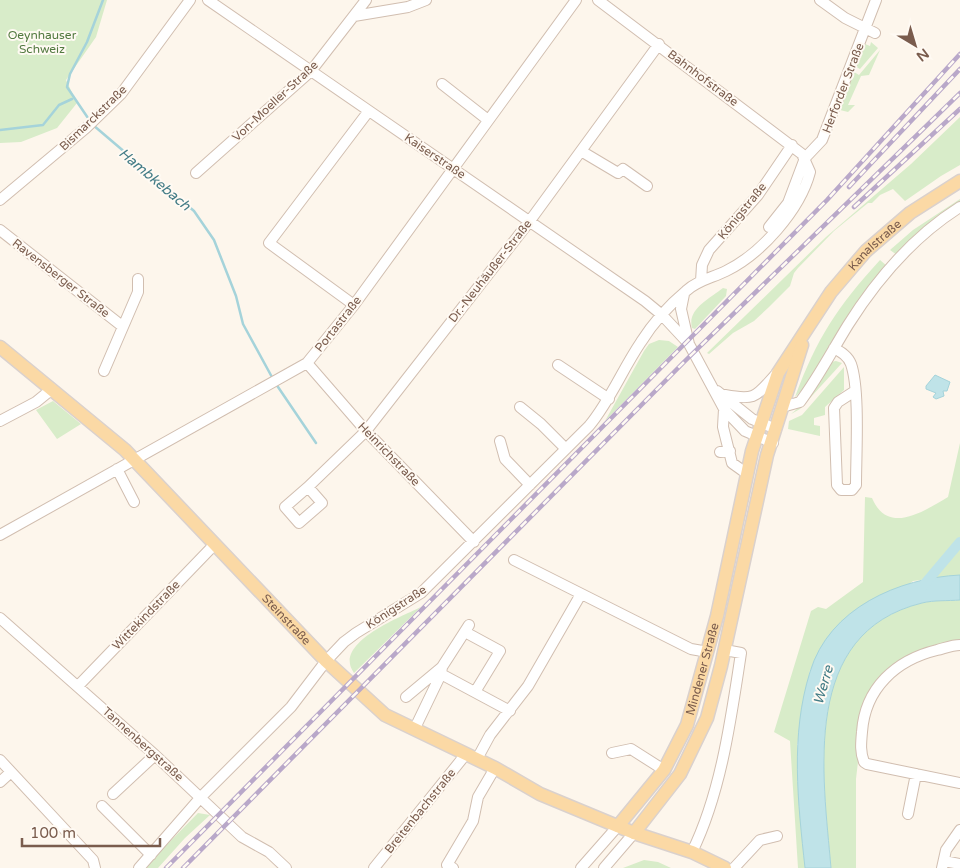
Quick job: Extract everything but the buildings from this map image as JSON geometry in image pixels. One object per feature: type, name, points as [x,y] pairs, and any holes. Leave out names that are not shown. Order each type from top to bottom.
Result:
[{"type":"main road","name":"Kanalstraße","points":[[756,437],[778,372],[831,292],[866,251],[910,213],[960,180]]},
{"type":"main road","name":"Kanalstraße","points":[[773,443],[782,407],[807,329]]},
{"type":"main road","name":"Steinstraße","points":[[1,351],[52,388],[136,460],[214,545],[326,661],[376,708],[395,720],[495,768],[540,794],[634,833],[692,852],[725,868]]},
{"type":"main road","name":"Mindener Straße","points":[[618,826],[664,770],[687,725],[708,652],[746,472],[756,437]]},
{"type":"main road","name":"Mindener Straße","points":[[634,833],[680,774],[707,718],[725,650],[763,472],[773,443]]},
{"type":"street","name":"Bismarckstraße","points":[[0,200],[86,128],[121,94],[190,0]]},
{"type":"street","name":"Kaiserstraße","points":[[208,0],[368,112],[454,168],[662,314]]},
{"type":"street","name":"Von-Moeller-Straße","points":[[196,173],[311,71],[366,0]]},
{"type":"street","points":[[354,16],[408,7],[426,0]]},
{"type":"street","name":"Portastraße","points":[[0,536],[308,363],[354,305],[576,0]]},
{"type":"street","name":"Bahnhofstraße","points":[[598,0],[792,145],[806,158]]},
{"type":"street","points":[[820,0],[834,6],[844,18],[870,30]]},
{"type":"street","name":"Herforder Straße","points":[[806,158],[822,140],[836,104],[870,30],[876,0]]},
{"type":"street","name":"Dr.-Neuhäußer-Straße","points":[[308,487],[366,431],[529,222],[659,44]]},
{"type":"street","points":[[442,84],[488,120]]},
{"type":"street","points":[[354,305],[269,243],[368,112]]},
{"type":"street","name":"Königstraße","points":[[701,281],[702,265],[709,250],[758,195],[792,145]]},
{"type":"street","points":[[581,151],[618,173],[623,169],[647,186]]},
{"type":"street","points":[[773,443],[756,437],[734,421],[724,409],[718,392],[689,344],[662,314],[686,291],[701,281],[734,267],[768,239],[783,223],[808,180],[810,172],[806,158]]},
{"type":"street","points":[[782,407],[800,402],[862,304],[891,266],[932,228],[960,206]]},
{"type":"street","name":"Ravensberger Straße","points":[[0,230],[122,326]]},
{"type":"street","points":[[104,371],[138,292],[138,279]]},
{"type":"street","points":[[686,291],[682,299],[681,309],[689,344]]},
{"type":"street","name":"Königstraße","points":[[138,868],[202,797],[291,707],[326,661],[356,633],[406,598],[433,582],[566,449],[599,414],[640,343],[662,314]]},
{"type":"street","points":[[834,348],[846,357],[851,364],[855,391],[856,485],[852,490],[841,490],[837,485],[834,408],[838,402],[855,391]]},
{"type":"street","name":"Heinrichstraße","points":[[308,363],[366,431],[474,542]]},
{"type":"street","points":[[558,365],[609,399]]},
{"type":"street","points":[[718,392],[746,399],[752,398],[778,372]]},
{"type":"street","points":[[0,421],[41,399],[52,388]]},
{"type":"street","points":[[718,392],[760,424],[776,430]]},
{"type":"street","points":[[520,407],[542,424],[566,449]]},
{"type":"street","points":[[724,409],[725,451],[732,463],[746,472]]},
{"type":"street","points":[[500,442],[505,459],[530,485]]},
{"type":"street","points":[[117,470],[134,502]]},
{"type":"street","name":"Wittekindstraße","points":[[78,686],[214,545]]},
{"type":"street","points":[[514,560],[691,649],[708,652]]},
{"type":"street","name":"Breitenbachstraße","points":[[374,868],[510,711],[547,655],[581,594]]},
{"type":"street","name":"Tannenbergstraße","points":[[0,618],[202,797],[242,837],[269,852],[286,868]]},
{"type":"street","points":[[414,728],[442,671],[467,629],[500,651],[474,692]]},
{"type":"street","points":[[960,645],[923,653],[902,664],[884,678],[874,690],[867,704],[861,749],[864,762],[960,783]]},
{"type":"street","points":[[692,852],[705,826],[731,722],[741,653],[725,650]]},
{"type":"street","points":[[442,671],[474,692],[510,711]]},
{"type":"street","points":[[406,697],[442,671]]},
{"type":"street","points":[[236,746],[244,754]]},
{"type":"street","points":[[612,752],[631,749],[664,770]]},
{"type":"street","points":[[113,794],[155,755]]},
{"type":"street","points":[[0,760],[93,860],[95,868]]},
{"type":"street","points":[[453,868],[447,865],[473,821],[478,798],[495,768]]},
{"type":"street","points":[[0,782],[11,772]]},
{"type":"street","points":[[908,814],[916,774]]},
{"type":"street","points":[[102,806],[150,855]]},
{"type":"street","name":"Mindener Straße","points":[[580,868],[618,826]]},
{"type":"street","points":[[960,830],[946,850],[943,864],[960,864]]},
{"type":"street","name":"Mindener Straße","points":[[604,868],[634,833]]},
{"type":"street","points":[[734,868],[760,840],[776,836]]},
{"type":"green space","name":"Oeynhauser Schweiz","points":[[0,0],[107,0],[96,37],[66,80],[77,103],[57,128],[21,142],[0,143]]},
{"type":"green space","points":[[871,42],[878,48],[860,69],[856,67],[865,44],[870,46]]},
{"type":"green space","points":[[880,50],[869,75],[861,76],[848,105],[855,105],[848,112],[840,110],[854,72],[859,75]]},
{"type":"green space","points":[[960,117],[960,165],[905,201],[893,189],[880,195],[872,203],[868,203],[834,231],[798,268],[794,273],[790,286],[754,321],[733,333],[709,354],[707,353],[826,237],[911,164]]},
{"type":"green space","points":[[960,199],[960,203],[897,255],[890,250],[913,230]]},
{"type":"green space","points":[[880,260],[887,266],[858,303],[804,388],[795,397],[820,340],[840,308]]},
{"type":"green space","points":[[723,288],[727,289],[726,296],[695,329],[692,328],[691,321],[696,310]]},
{"type":"green space","points":[[659,340],[669,341],[678,347],[605,421],[644,351],[649,344]]},
{"type":"green space","points":[[831,362],[842,363],[800,409],[791,414],[803,404]]},
{"type":"green space","points":[[844,367],[844,390],[825,407],[825,415],[814,418],[814,425],[820,426],[820,436],[788,429],[789,421],[802,415]]},
{"type":"green space","points":[[53,401],[81,424],[57,439],[36,410]]},
{"type":"green space","points":[[960,443],[960,575],[913,581],[810,670],[797,745],[805,868],[798,868],[790,741],[774,732],[811,611],[818,607],[826,609],[863,582],[865,497],[872,498],[879,509],[887,516],[897,518],[918,513],[938,503],[948,497]]},
{"type":"green space","points":[[960,600],[960,641],[883,675],[871,689],[865,701],[856,779],[856,868],[831,868],[824,751],[828,711],[837,675],[855,644],[883,619],[922,603]]},
{"type":"green space","points":[[421,607],[354,673],[350,662],[352,651],[360,642],[385,624]]},
{"type":"green space","points":[[198,813],[210,815],[185,838],[158,868],[144,868]]},
{"type":"green space","points":[[644,860],[658,862],[671,868],[623,868]]},
{"type":"water","points":[[935,375],[950,382],[947,391],[943,391],[944,396],[936,399],[933,397],[936,393],[926,389],[926,386]]},
{"type":"water","name":"Werre","points":[[960,575],[960,600],[922,603],[883,619],[855,644],[837,675],[828,711],[824,751],[831,868],[805,868],[798,794],[798,745],[804,696],[810,672],[819,650],[833,630],[850,614],[869,601],[891,590],[914,582]]},
{"type":"waterway","name":"Hambkebach","points":[[90,121],[67,87],[70,74],[87,42],[103,0]]},
{"type":"waterway","points":[[0,130],[43,125],[59,105],[72,99]]},
{"type":"waterway","name":"Hambkebach","points":[[93,125],[194,211],[214,240],[236,296],[243,324],[273,379]]},
{"type":"waterway","name":"Hambkebach","points":[[276,384],[316,443]]},
{"type":"waterway","points":[[922,587],[960,542]]},
{"type":"railway","points":[[166,868],[827,200],[960,54]]},
{"type":"railway","points":[[849,187],[960,69]]},
{"type":"railway","points":[[183,868],[685,361],[960,93]]},
{"type":"railway","points":[[854,207],[960,109]]}]
